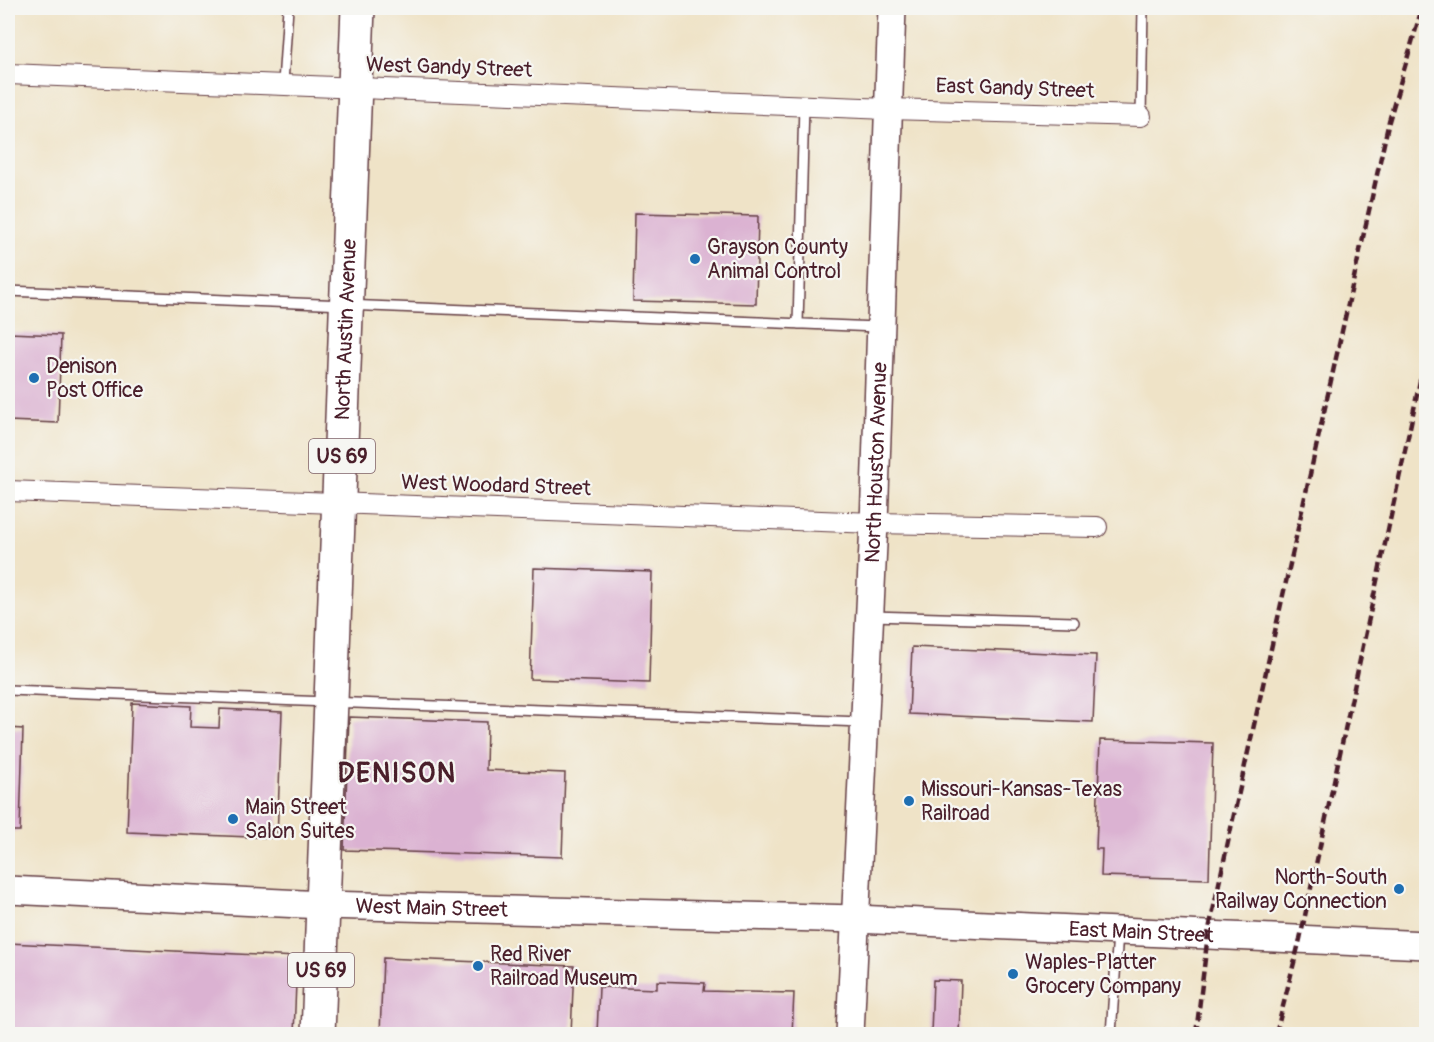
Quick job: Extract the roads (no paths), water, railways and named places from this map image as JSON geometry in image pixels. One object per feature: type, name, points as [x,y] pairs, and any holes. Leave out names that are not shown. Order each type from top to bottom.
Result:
[{"type":"highway","name":"North Austin Avenue","points":[[324,905],[358,8]]},
{"type":"highway","name":"US 69","points":[[318,1035],[324,905]]},
{"type":"main road","name":"North Houston Avenue","points":[[850,1035],[874,524],[892,8]]},
{"type":"main road","name":"West Main Street","points":[[8,890],[324,905],[856,919]]},
{"type":"main road","name":"East Main Street","points":[[856,919],[1426,945]]},
{"type":"street","name":"West Gandy Street","points":[[8,74],[283,83],[354,88],[888,109]]},
{"type":"street","name":"East Gandy Street","points":[[888,109],[1141,116]]},
{"type":"street","name":"West Woodard Street","points":[[8,491],[874,524],[1097,527]]},
{"type":"lane","points":[[283,83],[288,8]]},
{"type":"lane","points":[[1141,116],[1143,8]]},
{"type":"lane","points":[[798,324],[804,105]]},
{"type":"lane","points":[[8,291],[880,327]]},
{"type":"lane","points":[[869,616],[1074,622]]},
{"type":"lane","points":[[8,690],[865,723]]},
{"type":"lane","points":[[1111,1035],[1118,930]]},
{"type":"railway","points":[[1196,1034],[1208,934],[1233,819],[1389,121],[1422,8]]},
{"type":"railway","points":[[1276,1034],[1300,939],[1426,353]]},
{"type":"place","name":"Grayson County Animal Control","points":[[695,259]]},
{"type":"place","name":"Denison Post Office","points":[[34,378]]},
{"type":"place","name":"Missouri-Kansas-Texas Railroad","points":[[909,801]]},
{"type":"place","name":"Main Street Salon Suites","points":[[233,819]]},
{"type":"place","name":"North-South Railway Connection","points":[[1399,889]]},
{"type":"place","name":"Red River Railroad Museum","points":[[478,966]]},
{"type":"place","name":"Waples-Platter Grocery Company","points":[[1013,974]]},
{"type":"district","name":"DENISON","points":[[397,773]]}]
